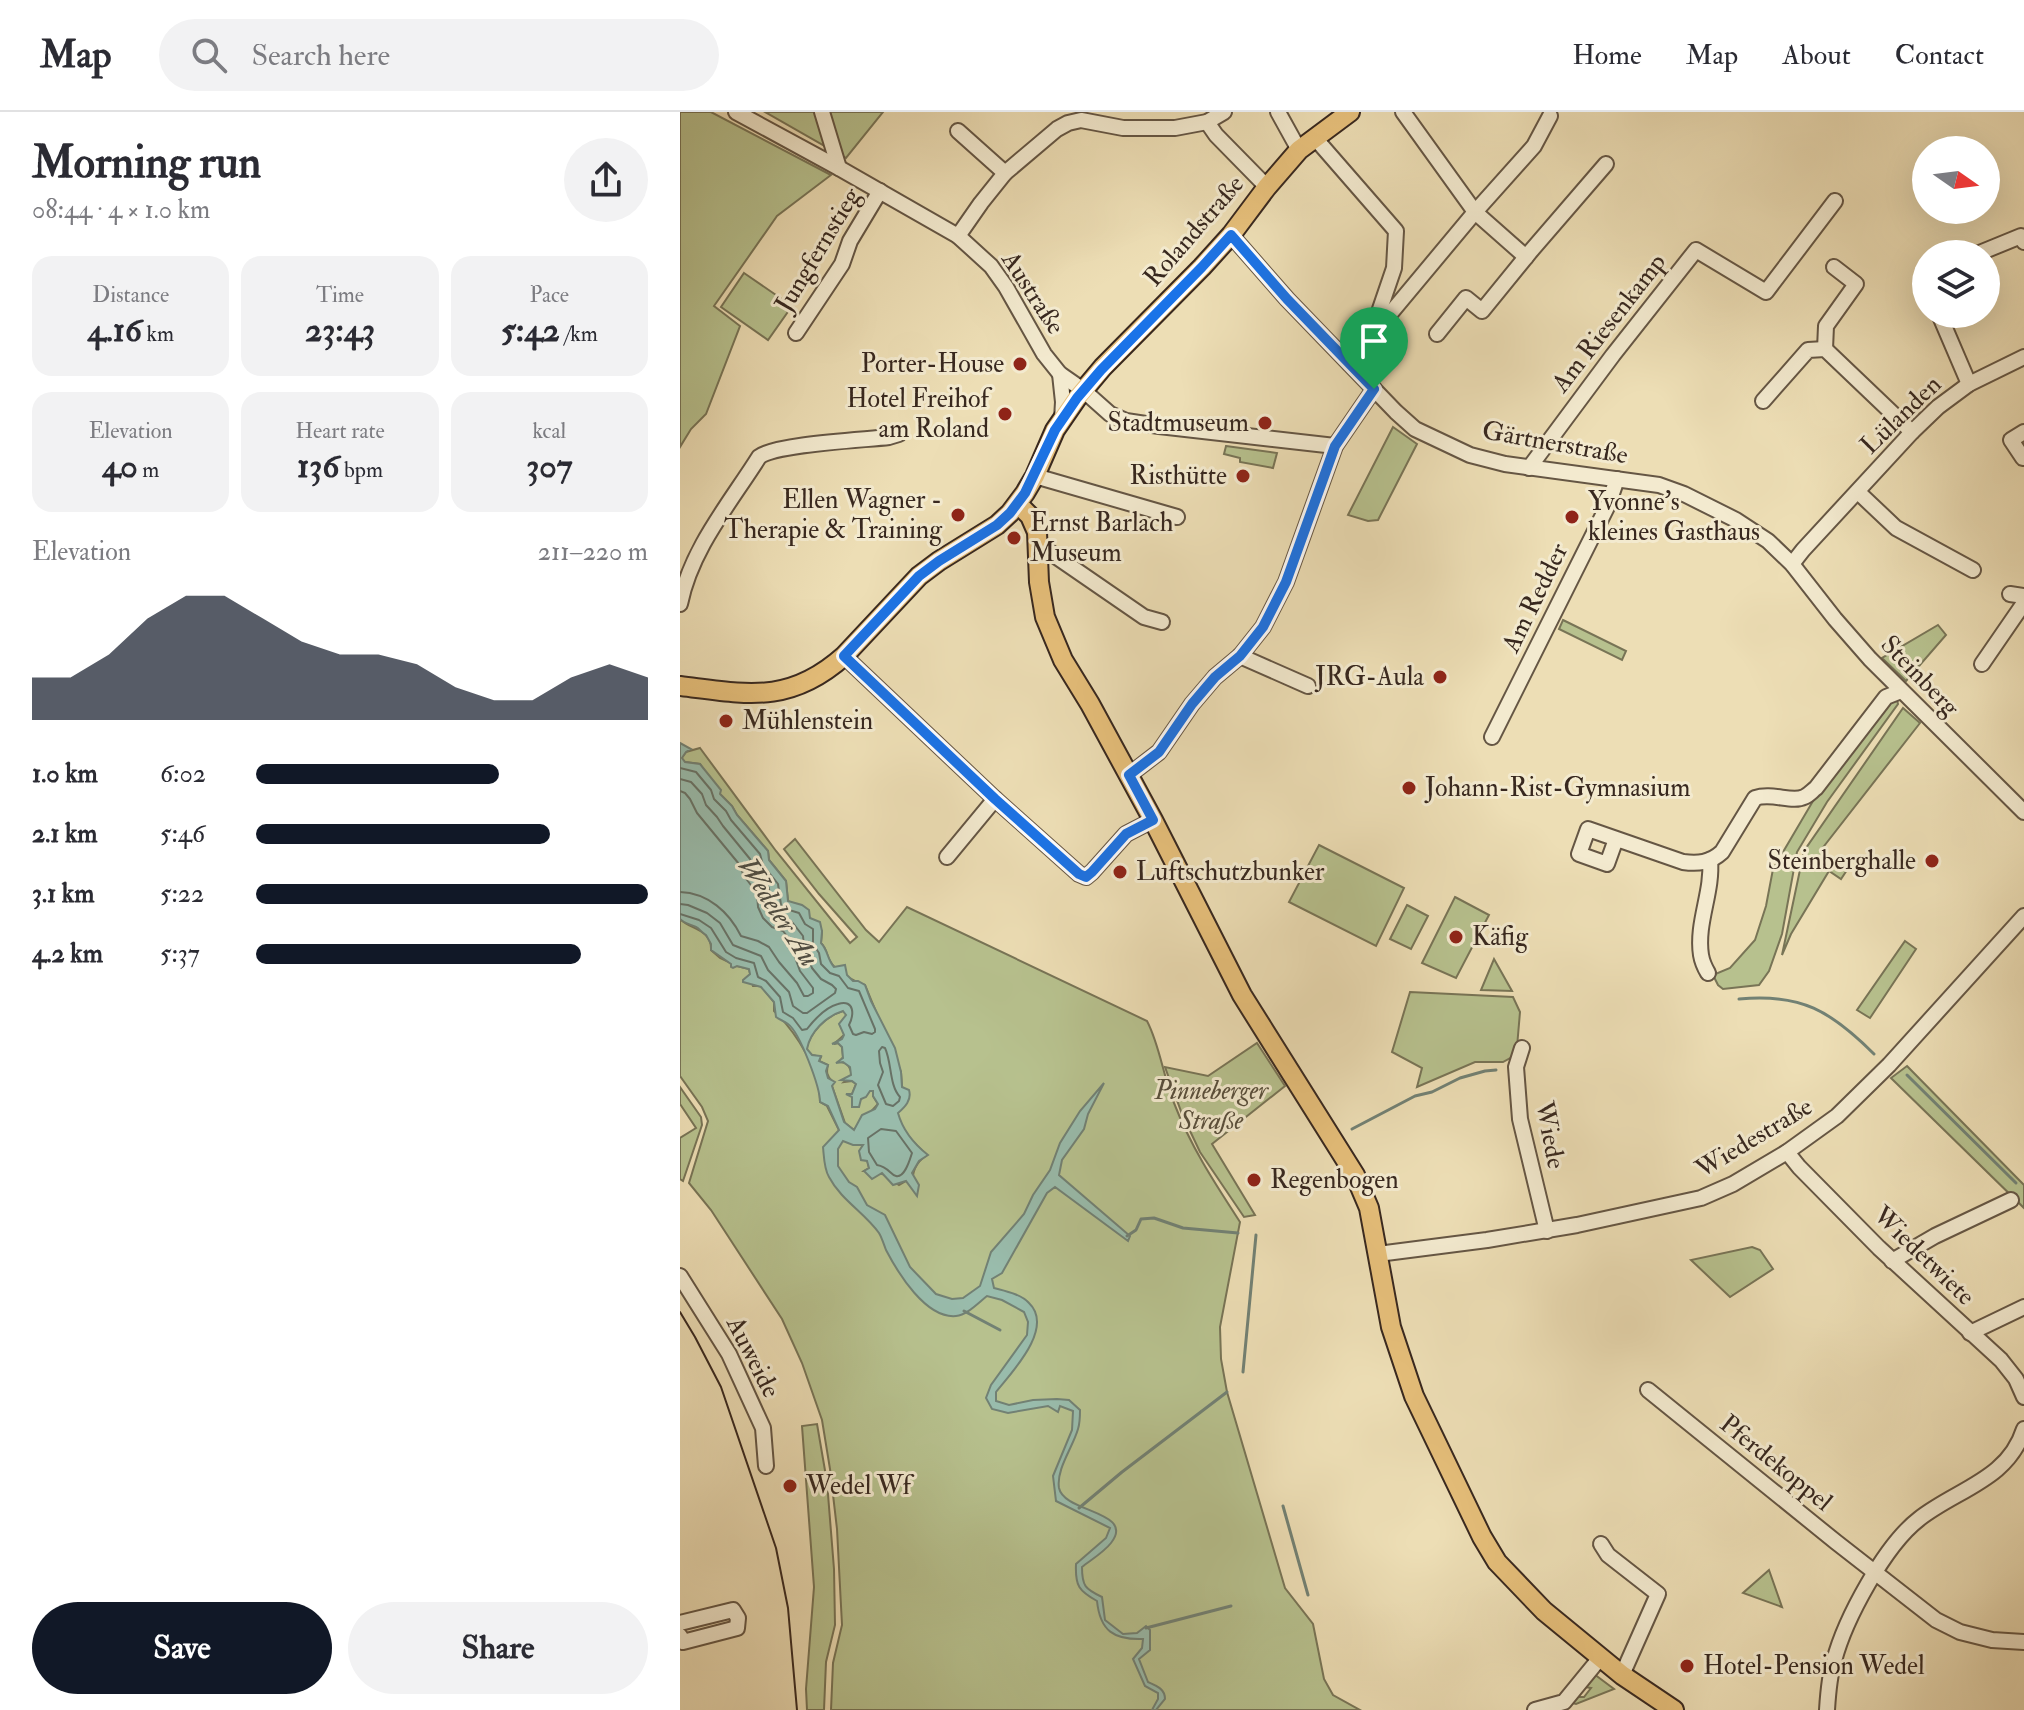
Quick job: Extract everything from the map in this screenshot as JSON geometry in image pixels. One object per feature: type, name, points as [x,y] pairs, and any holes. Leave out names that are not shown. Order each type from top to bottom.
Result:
[{"type":"main road","name":"Rolandstraße","points":[[680,686],[769,694],[808,681],[844,656],[919,576],[997,525],[1018,504],[1062,419],[1083,390],[1231,235],[1299,150],[1350,112]]},
{"type":"main road","points":[[1018,504],[1033,522],[1045,617],[1063,660],[1129,775],[1242,995],[1355,1175],[1369,1208],[1391,1327],[1414,1396],[1482,1537],[1497,1562],[1535,1601],[1600,1658],[1674,1710]]},
{"type":"street","name":"Austraße","points":[[736,112],[958,236],[991,266],[1044,354],[1060,374],[1110,414],[1126,421],[1334,449]]},
{"type":"street","points":[[822,112],[839,168]]},
{"type":"street","points":[[958,236],[1005,173],[1068,123],[1081,120],[1114,127],[1175,128],[1207,122],[1224,112]]},
{"type":"street","points":[[1278,112],[1299,150]]},
{"type":"street","points":[[1403,112],[1475,212],[1526,257]]},
{"type":"street","points":[[1349,363],[1534,146],[1550,116]]},
{"type":"street","points":[[1207,122],[1267,187]]},
{"type":"street","points":[[958,131],[1005,173]]},
{"type":"street","points":[[1315,138],[1396,231],[1394,268],[1379,312],[1380,324]]},
{"type":"street","points":[[1437,334],[1466,298],[1482,311],[1606,164]]},
{"type":"street","name":"Jungfernstieg","points":[[796,333],[842,264],[850,241],[880,191]]},
{"type":"street","name":"Am Riesenkamp","points":[[1529,468],[1696,250],[1766,292],[1835,201]]},
{"type":"street","name":"Gärtnerstraße","points":[[1231,235],[1372,392],[1415,429],[1470,455],[1505,464],[1659,485],[1736,520],[1768,541],[1792,564]]},
{"type":"street","points":[[2000,246],[2022,239]]},
{"type":"street","points":[[1825,349],[1826,326],[1856,284],[1834,267]]},
{"type":"street","points":[[1945,328],[1969,384]]},
{"type":"street","points":[[1763,401],[1808,350],[1825,349],[1912,432]]},
{"type":"street","name":"Lülanden","points":[[1792,564],[1938,407],[1969,384],[2024,357]]},
{"type":"street","name":"Austraße","points":[[1060,374],[1062,419]]},
{"type":"street","points":[[1129,775],[1159,752],[1192,704],[1215,677],[1240,656],[1263,627],[1286,582],[1334,449],[1372,392]]},
{"type":"street","points":[[2024,432],[2011,440],[2024,457]]},
{"type":"street","points":[[680,604],[683,587],[695,560],[759,457],[782,447],[899,434]]},
{"type":"street","points":[[1035,476],[1177,517]]},
{"type":"street","name":"Am Redder","points":[[1492,737],[1608,505],[1617,479]]},
{"type":"street","name":"Lülanden","points":[[1858,492],[1896,528],[1973,570]]},
{"type":"street","points":[[1038,544],[1144,617],[1162,622]]},
{"type":"street","name":"Steinberg","points":[[1792,564],[1844,630],[1901,691],[2024,812]]},
{"type":"street","points":[[1982,664],[2024,603]]},
{"type":"street","points":[[844,656],[1079,874],[1086,877],[1126,834],[1153,820]]},
{"type":"street","points":[[1240,656],[1308,686]]},
{"type":"street","points":[[1616,839],[1683,862],[1697,864],[1710,860],[1722,852],[1755,798],[1767,795],[1795,799],[1804,797],[1816,788],[1886,697],[1901,691]]},
{"type":"street","points":[[947,857],[995,799]]},
{"type":"street","points":[[1708,973],[1701,956],[1701,927],[1712,877],[1710,860]]},
{"type":"street","name":"Wiedestraße","points":[[1378,1254],[1547,1231],[1701,1198],[1733,1184],[1787,1152],[1837,1116],[1884,1070],[2024,916]]},
{"type":"street","name":"Wiede","points":[[1522,1048],[1516,1067],[1520,1119],[1547,1231]]},
{"type":"street","name":"Wiedetwiete","points":[[1787,1152],[1892,1261],[2001,1360],[2016,1379],[2024,1397]]},
{"type":"street","points":[[1892,1261],[1935,1236],[2011,1200]]},
{"type":"street","name":"Auweide","points":[[680,1276],[729,1354],[763,1428],[766,1466]]},
{"type":"street","points":[[1970,1333],[2024,1307]]},
{"type":"street","name":"Pferdekoppel","points":[[1648,1390],[1936,1620],[1960,1632],[1992,1640],[2024,1642]]},
{"type":"street","points":[[2001,1468],[2016,1448],[2024,1429]]},
{"type":"street","points":[[1827,1710],[1834,1660],[1845,1630],[1875,1572],[1896,1540],[1918,1519],[2024,1455]]},
{"type":"street","points":[[1601,1544],[1608,1555],[1658,1594],[1622,1675]]},
{"type":"street","points":[[680,1623],[733,1610],[738,1618],[737,1628],[683,1642],[680,1636]]},
{"type":"street","points":[[1535,1710],[1564,1702],[1600,1658]]},
{"type":"green space","points":[[680,112],[711,112],[831,175],[777,216],[714,306],[740,326],[706,414],[691,429],[680,447]]},
{"type":"green space","points":[[765,112],[818,112],[830,149]]},
{"type":"green space","points":[[826,112],[883,112],[846,158],[838,153]]},
{"type":"green space","points":[[744,273],[792,306],[768,340],[721,307]]},
{"type":"green space","points":[[1393,427],[1417,444],[1378,520],[1368,521],[1348,515]]},
{"type":"green space","points":[[1226,446],[1277,453],[1273,468],[1240,462],[1240,458],[1224,454]]},
{"type":"green space","points":[[1563,620],[1626,651],[1622,660],[1559,629]]},
{"type":"green space","points":[[1938,625],[1946,635],[1906,681],[1882,658]]},
{"type":"green space","points":[[1897,700],[1898,704],[1827,802],[1797,852],[1782,934],[1769,971],[1759,985],[1723,989],[1713,975],[1730,968],[1755,940],[1773,869],[1813,801],[1887,704]]},
{"type":"green space","points":[[1903,708],[1920,723],[1821,850],[1847,870],[1841,879],[1829,871],[1782,955],[1804,851]]},
{"type":"green space","points":[[700,748],[776,851],[850,943],[857,937],[784,849],[795,839],[866,930],[879,942],[907,907],[1147,1021],[1170,1093],[1188,1135],[1240,1222],[1220,1327],[1221,1359],[1227,1392],[1285,1588],[1313,1624],[1324,1679],[1333,1695],[1360,1710],[831,1710],[833,1663],[842,1625],[837,1529],[822,1420],[782,1319],[711,1210],[689,1183],[708,1121],[680,1076],[680,919],[705,934],[711,950],[720,958],[749,969],[753,986],[761,986],[774,1002],[774,1011],[799,1041],[812,1065],[820,1102],[827,1106],[839,1130],[864,1145],[869,1168],[864,1171],[881,1173],[899,1185],[906,1181],[912,1187],[915,1168],[927,1155],[900,1122],[898,1110],[904,1089],[901,1072],[865,985],[846,976],[833,965],[821,943],[822,931],[788,901],[786,881],[769,860],[768,851],[720,794],[700,764],[685,762],[681,758],[686,752]]},
{"type":"green space","points":[[1319,845],[1404,888],[1376,946],[1289,902]]},
{"type":"green space","name":"Käfig","points":[[1455,897],[1489,915],[1456,978],[1422,963]]},
{"type":"green space","points":[[1407,905],[1428,916],[1411,949],[1390,939]]},
{"type":"green space","points":[[1905,941],[1916,949],[1870,1018],[1857,1010]]},
{"type":"green space","points":[[1494,959],[1512,991],[1481,990]]},
{"type":"green space","points":[[1410,992],[1513,997],[1520,1012],[1517,1047],[1512,1057],[1503,1062],[1475,1062],[1417,1087],[1422,1068],[1392,1052]]},
{"type":"green space","points":[[843,1011],[846,1014],[844,1035],[834,1044],[842,1047],[843,1057],[839,1062],[848,1066],[852,1075],[844,1082],[856,1084],[852,1094],[848,1094],[861,1099],[873,1091],[878,1104],[854,1130],[845,1123],[827,1074],[828,1065],[819,1061],[821,1057],[806,1050],[820,1026]]},
{"type":"green space","name":"Pinneberger Straße","points":[[1257,1043],[1285,1086],[1212,1144],[1255,1215],[1244,1217],[1200,1152],[1165,1067],[1208,1076]]},
{"type":"green space","points":[[1907,1066],[2024,1185],[2024,1208],[1891,1078]]},
{"type":"green space","points":[[680,1087],[701,1117],[702,1125],[683,1181],[680,1179],[680,1138],[696,1128],[680,1104]]},
{"type":"green space","points":[[1752,1247],[1760,1250],[1773,1269],[1730,1297],[1691,1260]]},
{"type":"green space","points":[[817,1424],[827,1482],[835,1625],[826,1662],[824,1710],[807,1710],[814,1587],[802,1426]]},
{"type":"green space","points":[[1769,1570],[1782,1607],[1743,1593]]},
{"type":"green space","points":[[1594,1674],[1614,1689],[1572,1703],[1577,1697],[1584,1697],[1591,1688],[1585,1687]]},
{"type":"water","points":[[680,743],[691,749],[682,758],[685,762],[700,764],[721,790],[720,794],[768,851],[769,860],[786,881],[788,901],[802,905],[809,910],[810,918],[820,922],[821,943],[834,967],[845,965],[847,975],[853,981],[865,985],[895,1048],[902,1087],[910,1094],[898,1113],[910,1137],[928,1155],[919,1161],[912,1173],[919,1185],[917,1196],[906,1181],[893,1185],[882,1173],[872,1179],[864,1171],[869,1168],[867,1161],[861,1160],[859,1151],[863,1145],[843,1141],[838,1149],[838,1166],[849,1182],[857,1187],[867,1205],[885,1215],[910,1267],[936,1294],[952,1299],[963,1298],[980,1286],[991,1252],[1024,1214],[1050,1170],[1060,1143],[1080,1111],[1104,1083],[1084,1129],[1062,1160],[1059,1175],[1130,1236],[1128,1241],[1055,1187],[1047,1193],[1002,1273],[992,1279],[994,1288],[1017,1295],[1029,1303],[1036,1313],[1037,1325],[1028,1350],[996,1392],[996,1401],[1009,1405],[1033,1400],[1069,1400],[1080,1410],[1079,1427],[1062,1466],[1059,1488],[1073,1503],[1114,1524],[1116,1532],[1111,1543],[1082,1567],[1083,1579],[1088,1589],[1102,1597],[1105,1620],[1123,1634],[1137,1633],[1146,1626],[1150,1630],[1150,1650],[1139,1659],[1148,1682],[1160,1688],[1165,1696],[1156,1710],[1152,1710],[1158,1693],[1145,1686],[1133,1659],[1142,1648],[1143,1639],[1124,1638],[1110,1632],[1101,1620],[1097,1601],[1082,1591],[1077,1583],[1076,1564],[1106,1538],[1110,1528],[1056,1501],[1053,1476],[1072,1430],[1073,1411],[1060,1406],[1058,1412],[1048,1406],[1008,1413],[992,1409],[986,1398],[991,1385],[1027,1335],[1028,1322],[1024,1312],[987,1296],[964,1313],[945,1315],[914,1293],[891,1260],[879,1233],[840,1193],[827,1174],[823,1147],[839,1130],[828,1106],[820,1102],[817,1085],[793,1029],[776,1017],[774,1002],[761,987],[743,982],[750,974],[749,969],[731,967],[711,950],[706,935],[680,919]],"holes":[[[843,1011],[846,1015],[839,1024],[844,1035],[832,1044],[838,1043],[842,1047],[843,1058],[836,1063],[843,1062],[850,1067],[851,1075],[841,1080],[856,1084],[852,1094],[846,1094],[852,1097],[852,1107],[859,1107],[861,1099],[873,1091],[878,1104],[875,1109],[862,1115],[854,1130],[844,1122],[832,1086],[835,1082],[828,1078],[826,1071],[828,1065],[819,1061],[821,1056],[812,1055],[807,1049],[815,1031],[825,1021]]]},
{"type":"waterway","points":[[1739,999],[1780,999],[1814,1008],[1843,1026],[1874,1054]]},
{"type":"waterway","points":[[1352,1129],[1415,1096],[1432,1092],[1460,1078],[1496,1070]]},
{"type":"waterway","points":[[1907,1075],[2016,1183]]},
{"type":"waterway","points":[[1127,1236],[1136,1230],[1141,1219],[1154,1218],[1183,1228],[1238,1233]]},
{"type":"waterway","points":[[1243,1372],[1256,1235]]},
{"type":"waterway","name":"Wedeler Au","points":[[964,1311],[1000,1330]]},
{"type":"waterway","points":[[1079,1508],[1227,1392]]},
{"type":"waterway","points":[[1283,1506],[1308,1595]]},
{"type":"waterway","points":[[1146,1628],[1231,1606]]},
{"type":"tram line","points":[[680,1312],[721,1387],[776,1548],[788,1608],[797,1710]]},
{"type":"place","name":"Porter-House","points":[[1020,364]]},
{"type":"place","name":"Hotel Freihof am Roland","points":[[1005,414]]},
{"type":"place","name":"Stadtmuseum","points":[[1265,423]]},
{"type":"place","name":"Risthütte","points":[[1243,476]]},
{"type":"place","name":"Ellen Wagner - Therapie & Training","points":[[958,515]]},
{"type":"place","name":"Yvonne's kleines Gasthaus","points":[[1572,517]]},
{"type":"place","name":"Ernst Barlach Museum","points":[[1014,538]]},
{"type":"place","name":"JRG-Aula","points":[[1440,677]]},
{"type":"place","name":"Mühlenstein","points":[[726,721]]},
{"type":"place","name":"Johann-Rist-Gymnasium","points":[[1409,788]]},
{"type":"place","name":"Steinberghalle","points":[[1932,861]]},
{"type":"place","name":"Luftschutzbunker","points":[[1120,872]]},
{"type":"place","name":"Käfig","points":[[1456,937]]},
{"type":"place","name":"Regenbogen","points":[[1254,1180]]},
{"type":"place","name":"Wedel Wf","points":[[790,1486]]},
{"type":"place","name":"Hotel-Pension Wedel","points":[[1687,1666]]},
{"type":"route","points":[[1231,235],[1287,299],[1374,389],[1335,446],[1286,582],[1263,627],[1240,656],[1215,677],[1192,704],[1159,752],[1129,775],[1153,820],[1126,834],[1086,877],[995,799],[844,656],[919,576],[997,525],[1010,513],[1035,476],[1055,430],[1077,398],[1231,235]]}]
